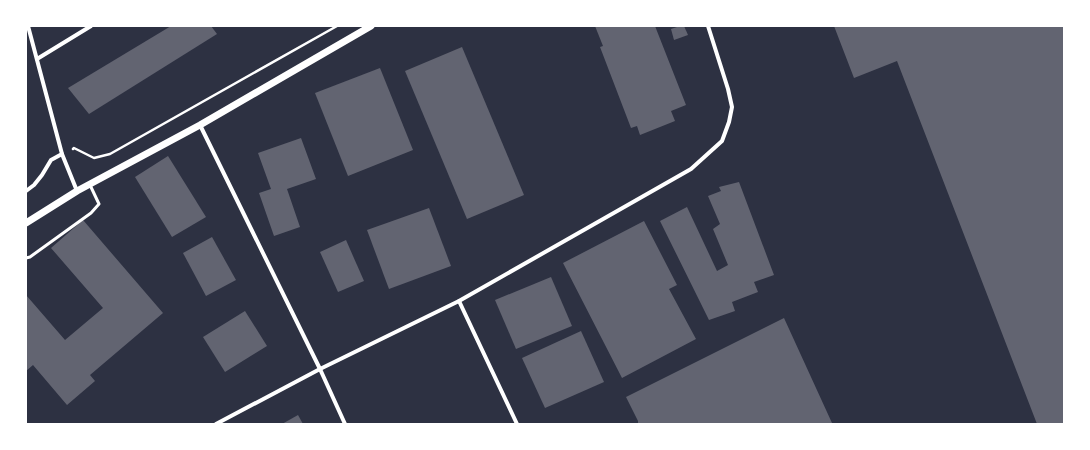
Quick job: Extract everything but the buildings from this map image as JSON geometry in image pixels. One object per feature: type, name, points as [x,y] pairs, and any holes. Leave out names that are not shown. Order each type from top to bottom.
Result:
[{"type":"street","points":[[28,26],[62,154],[77,191]]},
{"type":"street","points":[[38,59],[92,26]]},
{"type":"street","points":[[26,224],[77,191],[200,125],[371,26]]},
{"type":"street","points":[[216,424],[320,369],[459,301],[691,169],[722,141],[729,122],[732,107],[728,89],[708,26]]},
{"type":"street","points":[[200,125],[320,369],[345,424]]},
{"type":"street","points":[[26,191],[34,185],[51,160],[62,154]]},
{"type":"street","points":[[459,301],[517,424]]},
{"type":"lane","points":[[26,258],[30,257],[91,213],[99,204],[90,184]]},
{"type":"path","points":[[62,154],[74,148],[94,158],[110,154],[337,26]]}]
